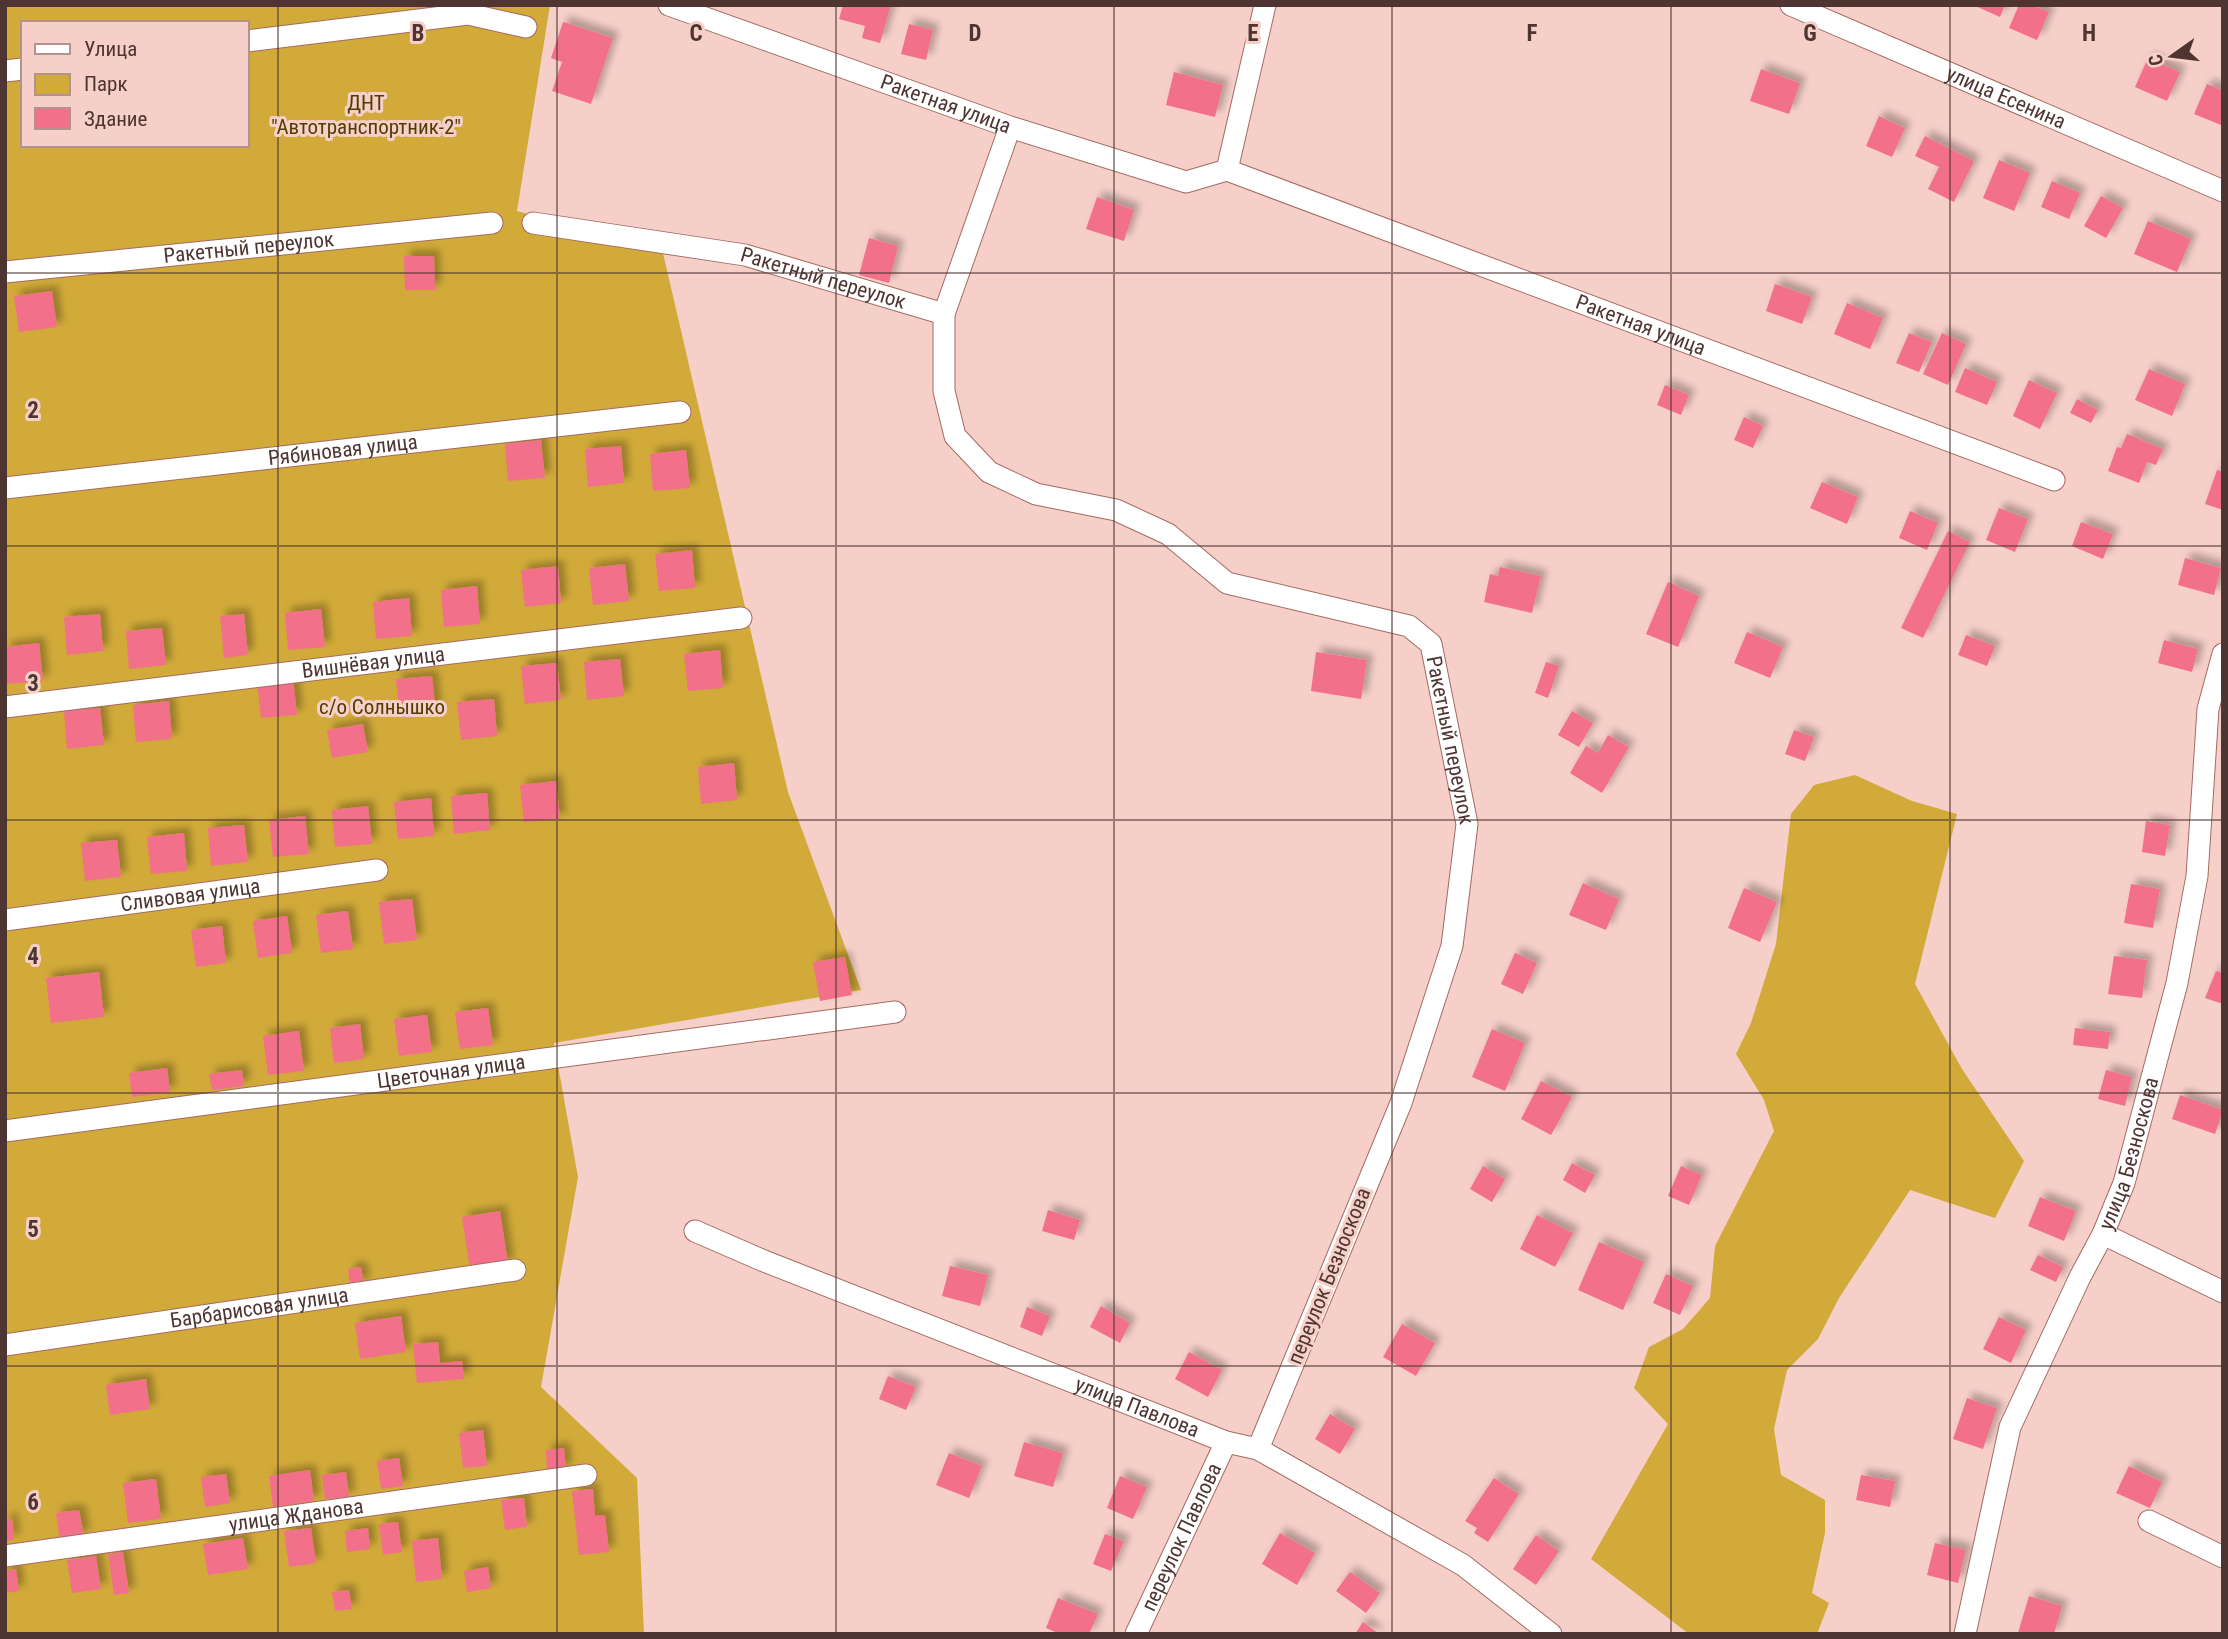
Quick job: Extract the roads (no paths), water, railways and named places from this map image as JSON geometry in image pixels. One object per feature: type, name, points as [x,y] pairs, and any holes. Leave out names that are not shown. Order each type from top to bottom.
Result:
[{"type":"street","name":"Ракетная улица","points":[[669,5],[1010,127],[1186,182],[1227,170],[2054,480]]},
{"type":"street","points":[[1227,170],[1265,5]]},
{"type":"street","name":"улица Есенина","points":[[1791,5],[1836,13],[2223,191]]},
{"type":"street","points":[[248,41],[468,14],[526,27]]},
{"type":"street","name":"Ракетный переулок","points":[[1010,127],[944,314],[944,390],[955,436],[989,472],[1036,494],[1116,510],[1168,534],[1227,583],[1409,626],[1431,644],[1467,824],[1452,946],[1401,1103]]},
{"type":"street","name":"Ракетный переулок","points":[[5,272],[492,223]]},
{"type":"street","name":"Ракетный переулок","points":[[533,223],[745,255],[944,314]]},
{"type":"street","name":"Рябиновая улица","points":[[5,488],[680,412]]},
{"type":"street","name":"Вишнёвая улица","points":[[5,707],[741,618]]},
{"type":"street","name":"улица Безноскова","points":[[1965,1634],[2010,1427],[2103,1234],[2124,1183],[2177,983],[2197,876],[2208,709],[2223,654]]},
{"type":"street","name":"Сливовая улица","points":[[5,920],[377,870]]},
{"type":"street","name":"Цветочная улица","points":[[5,1131],[895,1012]]},
{"type":"street","name":"переулок Безноскова","points":[[1258,1448],[1401,1103]]},
{"type":"street","name":"улица Павлова","points":[[695,1231],[764,1261],[1226,1442],[1258,1448],[1462,1565],[1551,1634]]},
{"type":"street","points":[[2103,1234],[2223,1292]]},
{"type":"street","name":"Барбарисовая улица","points":[[5,1345],[515,1269]]},
{"type":"street","name":"переулок Павлова","points":[[1136,1634],[1226,1442]]},
{"type":"street","name":"улица Жданова","points":[[5,1556],[586,1475]]},
{"type":"street","points":[[2150,1521],[2223,1557]]},
{"type":"park label","name":"ДНТ \"Автотранспортник-2\"","points":[[366,115]]},
{"type":"park label","name":"с/о Солнышко","points":[[382,707]]}]
